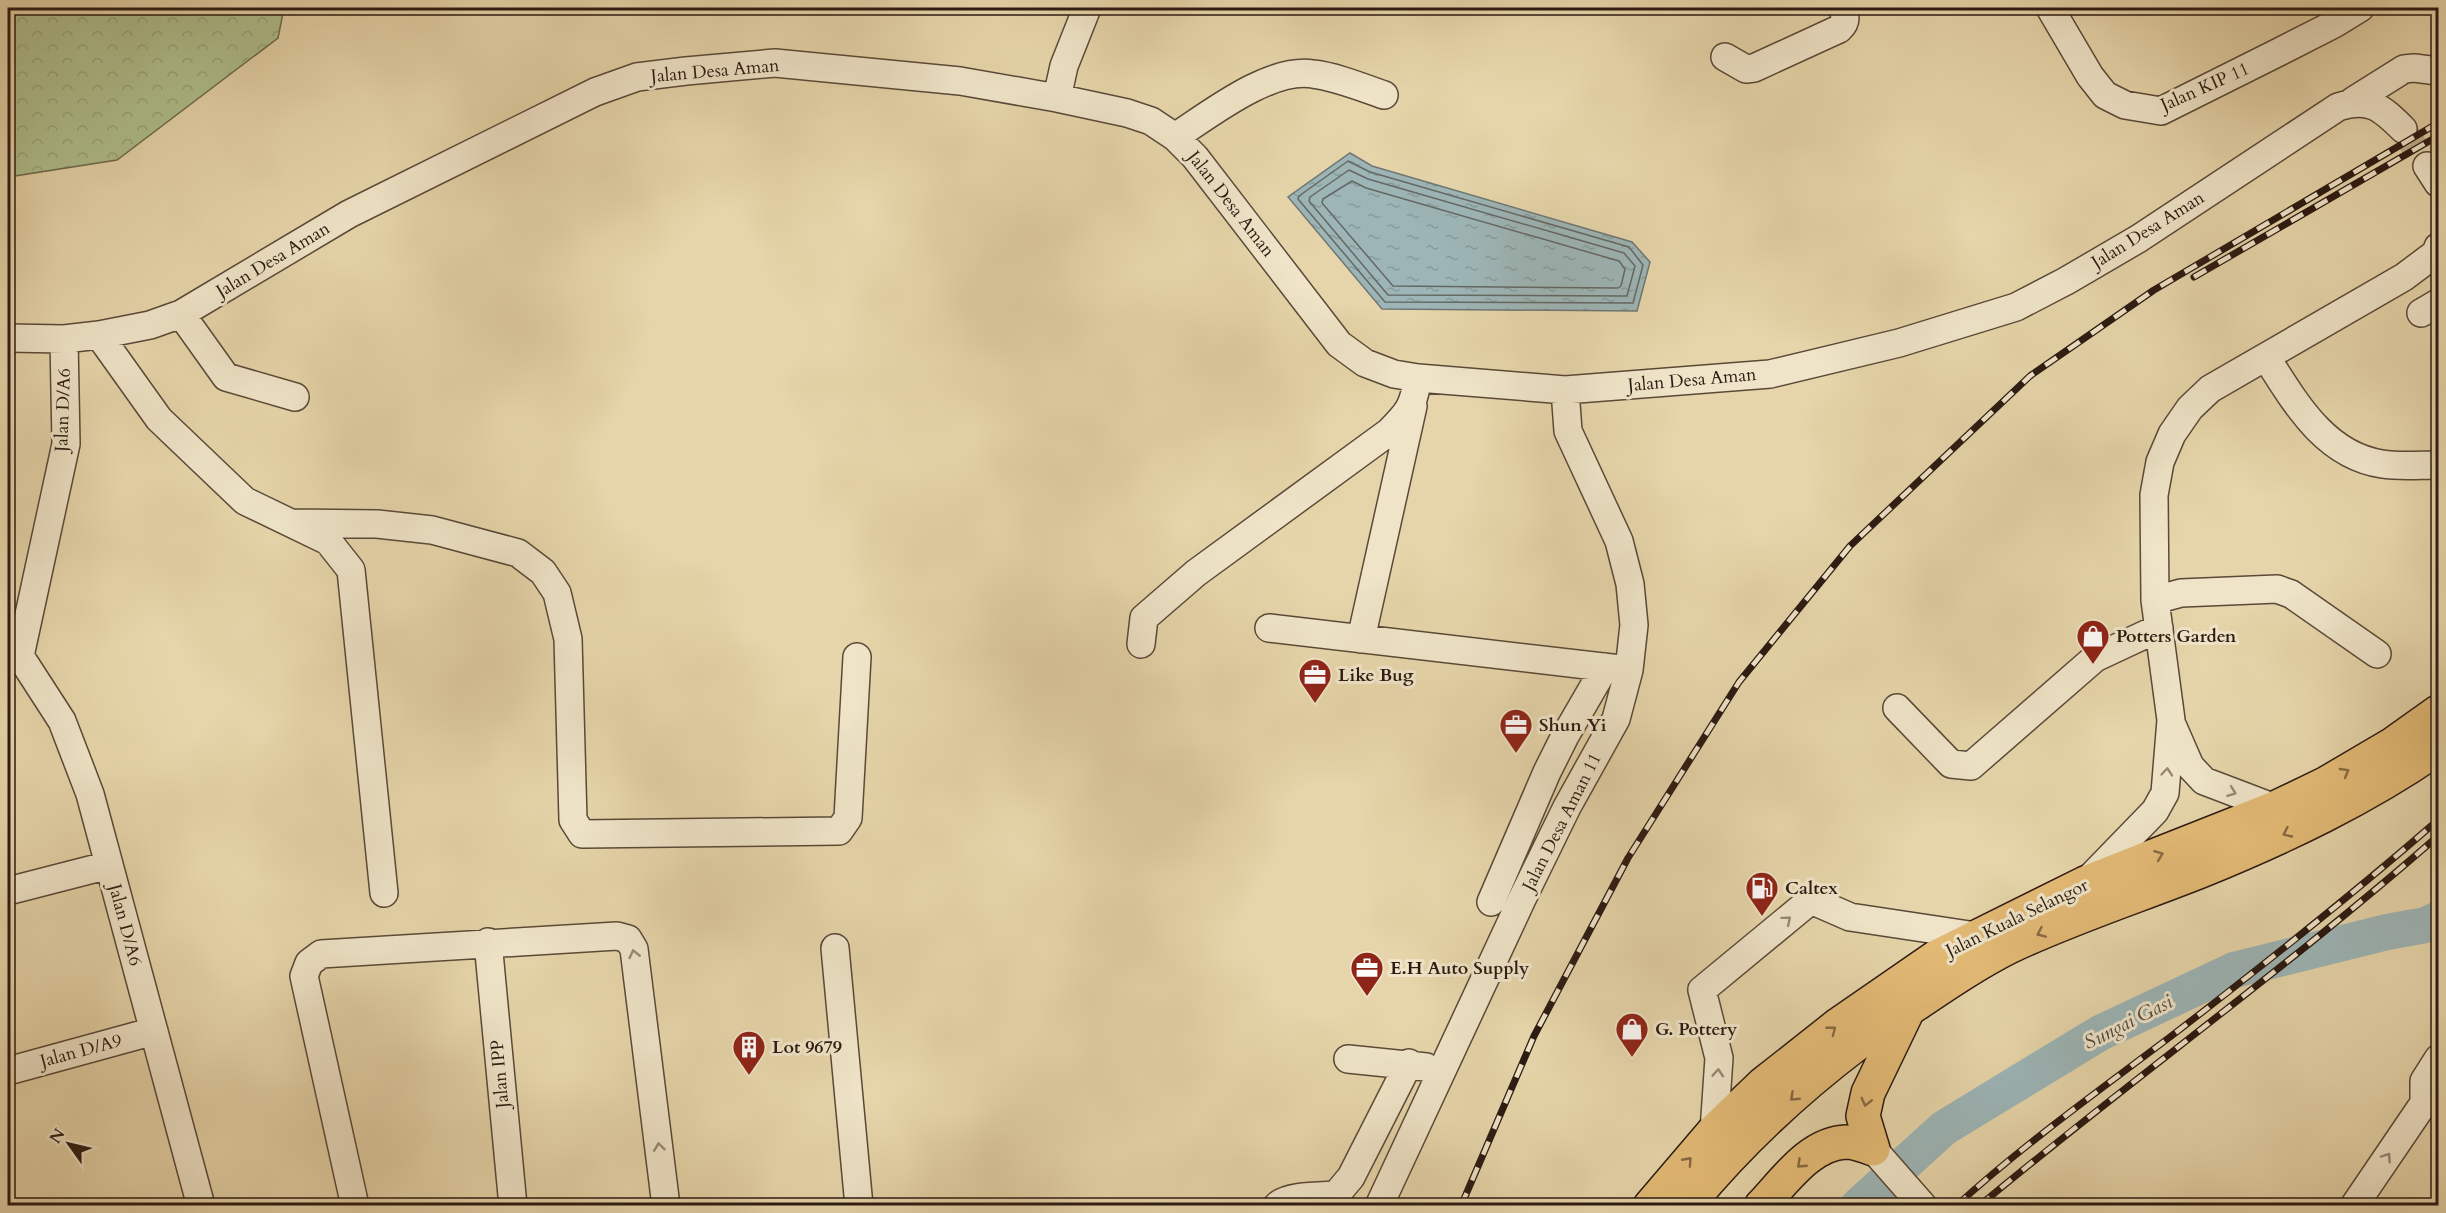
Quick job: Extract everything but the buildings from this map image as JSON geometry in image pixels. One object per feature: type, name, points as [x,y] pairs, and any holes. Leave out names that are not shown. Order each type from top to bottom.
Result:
[{"type":"highway","name":"Jalan Kuala Selangor","points":[[1650,1206],[1714,1131],[1764,1084],[1839,1024],[1936,957],[2085,883],[2275,808],[2325,784],[2393,744],[2439,712]]},
{"type":"highway","name":"Jalan Kuala Selangor","points":[[1687,1206],[1752,1135],[1807,1085],[1858,1043],[1948,983],[2008,948],[2043,932],[2201,871],[2286,834],[2339,808],[2439,748]]},
{"type":"highway","points":[[1878,1154],[1863,1116],[1868,1094],[1907,1011]]},
{"type":"highway","points":[[1761,1206],[1805,1160],[1828,1145],[1848,1142],[1878,1154]]},
{"type":"street","points":[[1057,98],[1064,66],[1087,8]]},
{"type":"street","points":[[1725,57],[1746,69],[1754,68],[1839,29],[1844,25],[1846,18],[1842,8]]},
{"type":"street","name":"Jalan KIP 11","points":[[2050,8],[2090,76],[2105,95],[2125,105],[2161,111],[2334,24],[2360,8]]},
{"type":"street","name":"Jalan Desa Aman","points":[[8,338],[64,339],[99,335],[150,325],[181,314],[349,214],[595,92],[637,78],[775,63],[960,81],[1057,98],[1127,113],[1150,121],[1175,136],[1196,157],[1339,344],[1353,356],[1394,374],[1416,390],[1565,390],[1770,374],[1899,343],[2016,307],[2138,239],[2322,116],[2338,106],[2354,101],[2404,69],[2439,71]]},
{"type":"street","points":[[1175,136],[1249,89],[1278,78],[1310,73],[1334,78],[1384,95]]},
{"type":"street","points":[[2354,101],[2374,105],[2389,115],[2403,129]]},
{"type":"street","points":[[2085,883],[2155,811],[2165,793],[2171,720],[2155,600],[2154,495],[2160,462],[2172,434],[2190,408],[2210,388],[2404,277],[2436,253],[2439,247]]},
{"type":"street","points":[[181,314],[226,377],[295,397]]},
{"type":"street","points":[[99,335],[159,419],[245,501],[328,541],[351,570],[384,892]]},
{"type":"street","name":"Jalan D/A6","points":[[64,339],[66,444],[14,657],[62,721],[90,794],[201,1206]]},
{"type":"street","points":[[2266,357],[2302,413],[2324,435],[2348,451],[2383,464],[2439,465]]},
{"type":"street","points":[[1361,639],[1416,390]]},
{"type":"street","points":[[1141,644],[1144,618],[1196,573],[1389,432],[1404,417],[1416,390]]},
{"type":"street","name":"Jalan Desa Aman 11","points":[[1379,1206],[1562,817],[1616,719],[1617,669],[1634,625],[1630,584],[1619,541],[1568,431],[1565,390]]},
{"type":"street","points":[[293,523],[377,524],[432,530],[518,554],[543,572],[556,593],[568,639],[573,820],[582,834],[839,831],[848,818],[857,657]]},
{"type":"street","points":[[2155,600],[2181,593],[2277,589],[2291,594],[2377,654]]},
{"type":"street","points":[[1269,628],[1617,669]]},
{"type":"street","points":[[1897,708],[1951,764],[1971,766],[2095,658],[2159,628]]},
{"type":"street","points":[[1491,902],[1546,772],[1565,736],[1617,669]]},
{"type":"street","points":[[2171,720],[2190,766],[2204,781],[2275,808]]},
{"type":"street","points":[[8,891],[109,865]]},
{"type":"street","points":[[1714,1131],[1719,1058],[1702,990],[1811,900],[1850,917],[1976,936]]},
{"type":"street","points":[[355,1206],[304,976],[309,963],[321,954],[488,942],[617,936],[628,939],[634,949],[666,1206]]},
{"type":"street","name":"Jalan IPP","points":[[488,942],[513,1206]]},
{"type":"street","points":[[835,948],[859,1206]]},
{"type":"street","name":"Jalan D/A9","points":[[8,1071],[154,1031]]},
{"type":"street","points":[[1348,1059],[1409,1064],[1442,1070]]},
{"type":"street","points":[[2354,1206],[2431,1100],[2424,1081],[2439,1059]]},
{"type":"street","points":[[1277,1206],[1281,1201],[1336,1195],[1352,1177],[1409,1064]]},
{"type":"street","points":[[1878,1154],[1923,1206]]},
{"type":"green space","points":[[8,8],[284,8],[278,38],[117,160],[8,177]]},
{"type":"water","points":[[1350,153],[1372,166],[1632,242],[1650,262],[1637,311],[1382,309],[1288,197]]},
{"type":"waterway","name":"Sungai Gasi","points":[[1858,1206],[1944,1128],[2100,1033],[2234,970],[2387,932],[2426,925],[2438,919]]},
{"type":"tunnel","points":[[2403,129],[2427,166]]},
{"type":"railway","points":[[1461,1206],[1534,1036],[1628,858],[1739,682],[1850,546],[2030,376],[2154,290],[2438,123]]},
{"type":"railway","points":[[2194,277],[2438,136]]},
{"type":"railway","points":[[1956,1206],[2034,1140],[2306,931],[2438,820]]},
{"type":"railway","points":[[1979,1206],[2268,977],[2438,836]]},
{"type":"place","name":"Potters Garden","points":[[2093,665]]},
{"type":"place","name":"Like Bug","points":[[1315,704]]},
{"type":"place","name":"Shun Yi","points":[[1516,754]]},
{"type":"place","name":"Caltex","points":[[1762,917]]},
{"type":"place","name":"E.H Auto Supply","points":[[1367,997]]},
{"type":"place","name":"G. Pottery","points":[[1632,1058]]},
{"type":"place","name":"Lot 9679","points":[[749,1076]]}]
